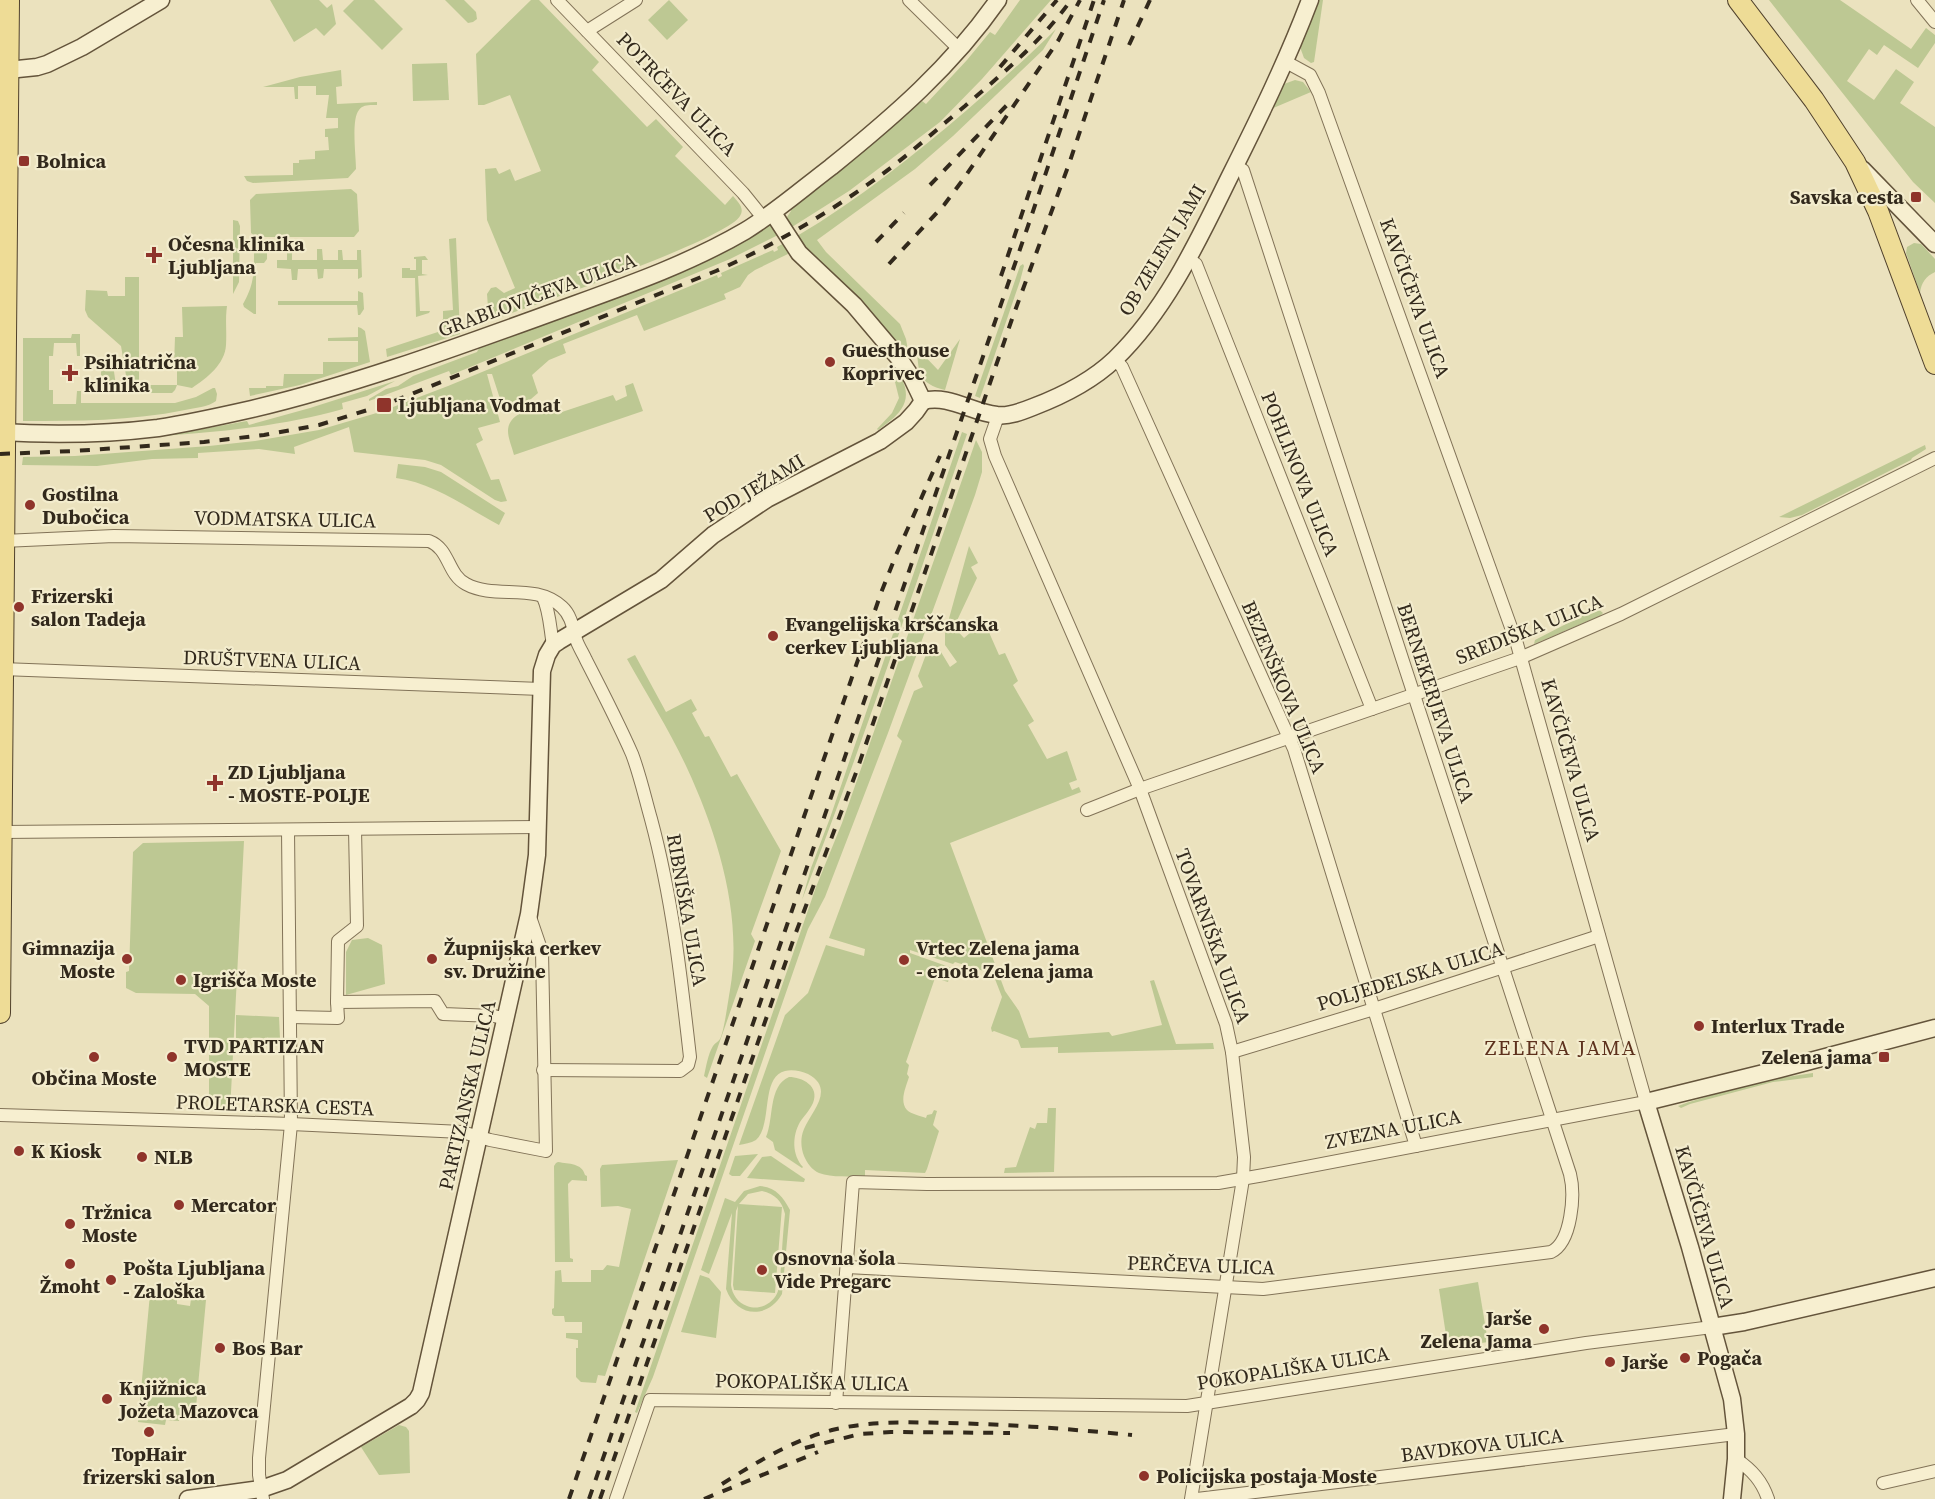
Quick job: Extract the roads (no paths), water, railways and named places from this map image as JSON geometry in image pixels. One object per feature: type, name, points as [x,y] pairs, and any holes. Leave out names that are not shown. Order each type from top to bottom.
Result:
[{"type":"main road","points":[[0,1013],[3,432],[9,0]]},
{"type":"main road","points":[[1738,0],[1809,92],[1855,162],[1878,212],[1935,364]]},
{"type":"street","points":[[8,70],[47,64],[161,0]]},
{"type":"street","name":"POTRČEVA ULICA","points":[[557,0],[743,193],[769,216],[799,253],[854,305],[898,357],[923,401]]},
{"type":"street","points":[[587,31],[636,0]]},
{"type":"street","points":[[909,0],[960,50]]},
{"type":"street","name":"GRABLOVIČEVA ULICA","points":[[3,432],[89,432],[157,428],[203,420],[312,394],[408,364],[670,269],[725,242],[769,216],[900,111],[960,50],[998,0]]},
{"type":"street","name":"OB ZELENI JAMI","points":[[998,416],[1033,407],[1071,390],[1097,374],[1115,359],[1156,310],[1192,261],[1286,62],[1310,0]]},
{"type":"street","points":[[1917,0],[1935,22]]},
{"type":"street","name":"KAVČIČEVA ULICA","points":[[1286,62],[1310,75],[1319,93],[1520,658],[1646,1102],[1685,1228],[1732,1400],[1736,1434],[1732,1499]]},
{"type":"street","points":[[1855,162],[1935,244]]},
{"type":"street","name":"BERNEKERJEVA ULICA","points":[[1235,166],[1243,170],[1570,1174],[1573,1192],[1564,1241],[1551,1252]]},
{"type":"street","name":"POHLINOVA ULICA","points":[[1192,261],[1372,709]]},
{"type":"street","name":"BEZENŠKOVA ULICA","points":[[1115,359],[1122,367],[1289,737],[1416,1146]]},
{"type":"street","points":[[923,401],[940,399],[998,416]]},
{"type":"street","name":"POD JEŽAMI","points":[[575,630],[661,580],[713,535],[759,504],[880,441],[906,422],[923,401]]},
{"type":"street","name":"TOVARNIŠKA ULICA","points":[[998,416],[990,439],[995,456],[1140,789],[1226,1024],[1232,1052],[1244,1157],[1243,1179],[1191,1499]]},
{"type":"street","name":"SREDIŠKA ULICA","points":[[1088,810],[1140,789],[1520,658],[1621,614],[1935,458]]},
{"type":"street","name":"VODMATSKA ULICA","points":[[3,541],[114,536],[429,541],[441,548],[458,578],[471,587],[482,590],[531,593],[543,597],[562,607],[575,630]]},
{"type":"street","points":[[543,597],[549,612],[554,645],[575,630]]},
{"type":"street","name":"RIBNIŠKA ULICA","points":[[543,1070],[680,1071],[689,1061],[677,954],[660,854],[632,755],[577,641],[575,630]]},
{"type":"street","name":"PARTIZANSKA ULICA","points":[[262,1494],[402,1412],[417,1400],[424,1381],[529,914],[537,855],[541,689],[544,663],[554,645]]},
{"type":"street","name":"DRUŠTVENA ULICA","points":[[2,669],[541,689]]},
{"type":"street","points":[[2,832],[538,827]]},
{"type":"street","points":[[291,1017],[338,1018],[338,941],[357,926],[354,829]]},
{"type":"street","points":[[188,1499],[262,1494],[259,1458],[291,1124],[288,830]]},
{"type":"street","points":[[529,914],[542,952],[543,1070]]},
{"type":"street","name":"POLJEDELSKA ULICA","points":[[1232,1052],[1599,936]]},
{"type":"street","points":[[337,1002],[435,1001],[443,1014],[494,1016],[506,1019]]},
{"type":"street","name":"ZVEZNA ULICA","points":[[846,1267],[853,1182],[927,1185],[1218,1183],[1646,1102],[1935,1028]]},
{"type":"street","name":"PROLETARSKA CESTA","points":[[0,1115],[462,1132],[546,1151],[543,1070]]},
{"type":"street","name":"PERČEVA ULICA","points":[[846,1267],[1263,1289],[1551,1252]]},
{"type":"street","points":[[836,1403],[846,1267]]},
{"type":"street","name":"POKOPALIŠKA ULICA","points":[[616,1499],[650,1400],[1187,1406],[1586,1343],[1734,1324],[1935,1278]]},
{"type":"street","name":"BAVDKOVA ULICA","points":[[1197,1499],[1736,1434]]},
{"type":"street","points":[[1736,1459],[1752,1471],[1764,1486],[1768,1499]]},
{"type":"street","points":[[1883,1483],[1935,1471]]},
{"type":"railway","points":[[1000,67],[1057,0]]},
{"type":"railway","points":[[0,454],[204,442],[264,435],[319,425],[384,405],[716,271],[801,228],[892,167],[1021,56],[1048,29],[1071,0]]},
{"type":"railway","points":[[889,264],[944,205],[962,181],[1058,41],[1080,0]]},
{"type":"railway","points":[[1001,276],[1094,0]]},
{"type":"railway","points":[[589,1499],[1104,0]]},
{"type":"railway","points":[[600,1499],[795,935],[857,770],[1012,319],[1069,164],[1124,0]]},
{"type":"railway","points":[[1129,45],[1150,0]]},
{"type":"railway","points":[[930,185],[1007,105]]},
{"type":"railway","points":[[876,242],[904,213]]},
{"type":"railway","points":[[569,1499],[881,593],[940,456]]},
{"type":"railway","points":[[722,1484],[761,1460],[802,1440],[832,1430],[860,1425],[903,1422],[969,1424],[1132,1435]]},
{"type":"railway","points":[[805,1448],[860,1434],[1010,1433]]},
{"type":"railway","points":[[704,1499],[818,1452]]},
{"type":"place","name":"Bolnica","points":[[24,161]]},
{"type":"place","name":"Savska cesta","points":[[1916,197]]},
{"type":"place","name":"Očesna klinika Ljubljana","points":[[154,255]]},
{"type":"place","name":"Guesthouse Koprivec","points":[[830,362]]},
{"type":"place","name":"Psihiatrična klinika","points":[[70,373]]},
{"type":"place","name":"Ljubljana Vodmat","points":[[384,405]]},
{"type":"place","name":"Gostilna Dubočica","points":[[30,505]]},
{"type":"place","name":"Frizerski salon Tadeja","points":[[19,607]]},
{"type":"place","name":"Evangelijska krščanska cerkev Ljubljana","points":[[773,636]]},
{"type":"place","name":"ZD Ljubljana - MOSTE-POLJE","points":[[215,783]]},
{"type":"place","name":"Gimnazija Moste","points":[[127,959]]},
{"type":"place","name":"Župnijska cerkev sv. Družine","points":[[432,959]]},
{"type":"place","name":"Vrtec Zelena jama - enota Zelena jama","points":[[904,960]]},
{"type":"place","name":"Igrišča Moste","points":[[181,980]]},
{"type":"place","name":"Interlux Trade","points":[[1699,1026]]},
{"type":"place","name":"Občina Moste","points":[[94,1057]]},
{"type":"place","name":"TVD PARTIZAN MOSTE","points":[[172,1057]]},
{"type":"place","name":"Zelena jama","points":[[1884,1057]]},
{"type":"place","name":"K Kiosk","points":[[19,1151]]},
{"type":"place","name":"NLB","points":[[142,1157]]},
{"type":"place","name":"Mercator","points":[[179,1205]]},
{"type":"place","name":"Tržnica Moste","points":[[70,1224]]},
{"type":"place","name":"Žmoht","points":[[70,1264]]},
{"type":"place","name":"Osnovna šola Vide Pregarc","points":[[762,1270]]},
{"type":"place","name":"Pošta Ljubljana - Zaloška","points":[[111,1280]]},
{"type":"place","name":"Jarše Zelena Jama","points":[[1544,1329]]},
{"type":"place","name":"Bos Bar","points":[[220,1348]]},
{"type":"place","name":"Pogača","points":[[1685,1358]]},
{"type":"place","name":"Jarše","points":[[1610,1362]]},
{"type":"place","name":"Knjižnica Jožeta Mazovca","points":[[107,1399]]},
{"type":"place","name":"TopHair frizerski salon","points":[[149,1432]]},
{"type":"place","name":"Policijska postaja Moste","points":[[1144,1476]]},
{"type":"district","name":"ZELENA JAMA","points":[[1561,1047]]}]
